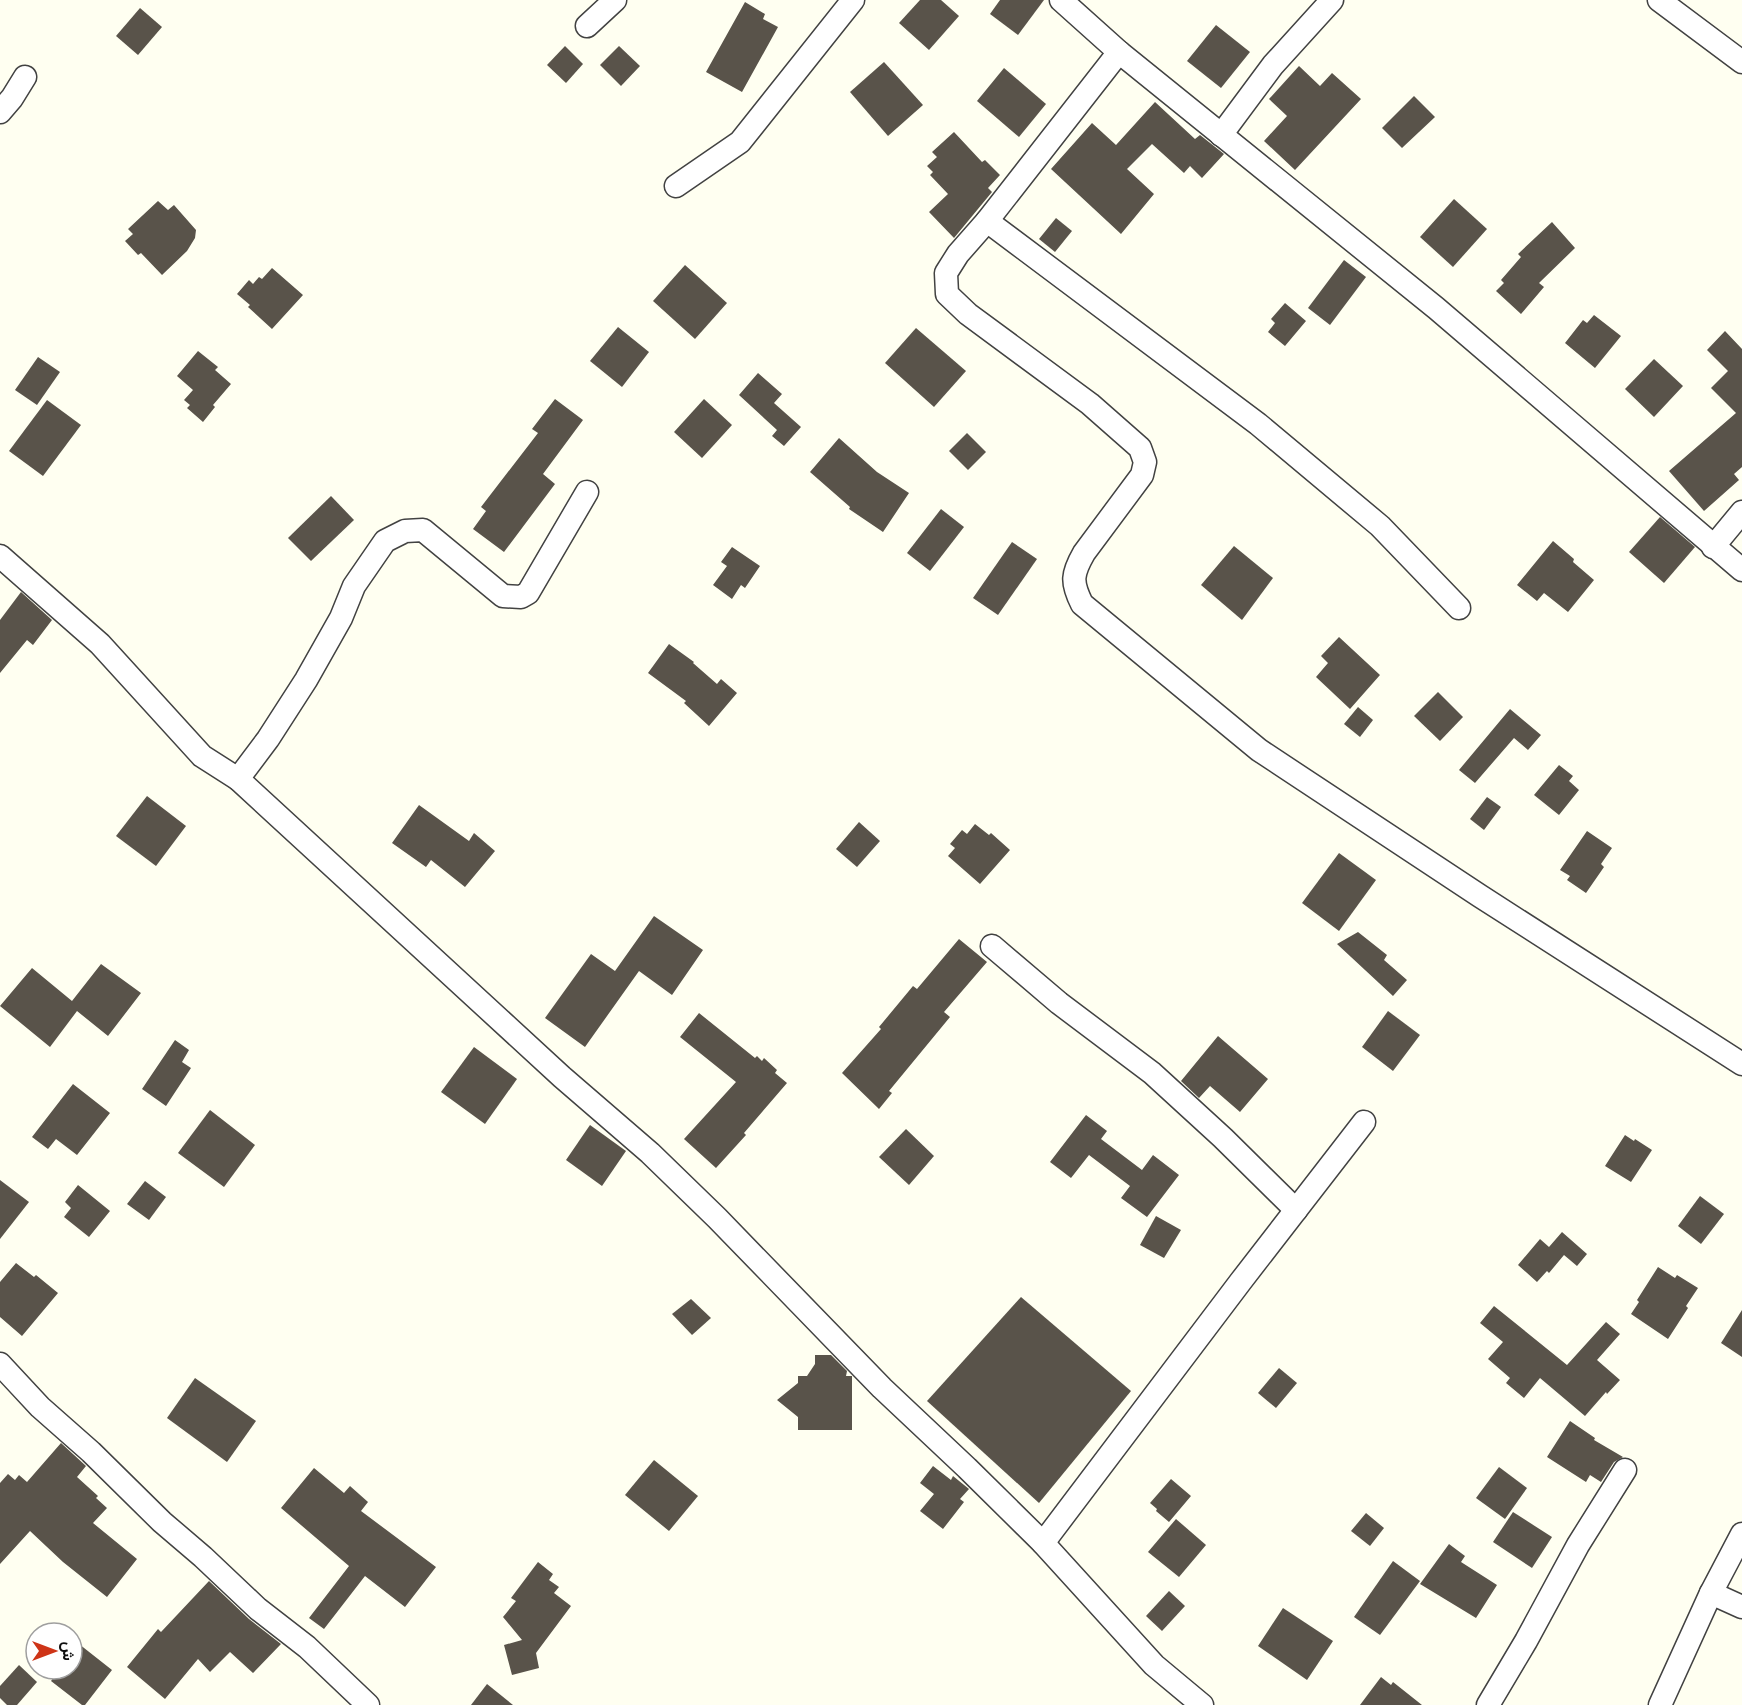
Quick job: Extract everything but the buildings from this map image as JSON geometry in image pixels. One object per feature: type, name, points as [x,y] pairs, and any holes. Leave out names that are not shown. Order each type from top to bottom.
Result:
[{"type":"street","points":[[587,26],[615,0]]},
{"type":"street","points":[[676,186],[740,142],[853,0]]},
{"type":"street","points":[[1061,0],[1119,52],[1436,308],[1742,570]]},
{"type":"street","points":[[1221,135],[1273,65],[1332,0]]},
{"type":"street","points":[[1659,0],[1742,62]]},
{"type":"street","points":[[1119,52],[987,221],[958,254],[946,273],[947,294],[968,314],[1090,404],[1140,448],[1145,462],[1142,475],[1076,566],[1074,587],[1082,604],[1259,750],[1480,896],[1742,1064]]},
{"type":"street","points":[[0,112],[25,77]]},
{"type":"street","points":[[987,221],[1258,424],[1380,526],[1459,608]]},
{"type":"street","points":[[238,779],[268,739],[306,680],[341,618],[354,586],[386,542],[405,531],[423,530],[503,596],[521,597],[528,593],[587,492]]},
{"type":"street","points":[[1713,547],[1742,512]]},
{"type":"street","points":[[0,556],[100,644],[202,756],[238,779],[562,1077],[650,1153],[717,1218],[882,1388],[1043,1543],[1154,1665],[1202,1705]]},
{"type":"street","points":[[992,946],[1059,1003],[1152,1073],[1223,1138],[1296,1210]]},
{"type":"street","points":[[1043,1543],[1364,1122]]},
{"type":"street","points":[[0,1364],[40,1407],[162,1522],[258,1609],[307,1647],[368,1705]]},
{"type":"street","points":[[1488,1705],[1544,1611],[1578,1545],[1625,1470]]},
{"type":"street","points":[[1660,1705],[1711,1593],[1742,1534]]},
{"type":"street","points":[[1711,1593],[1742,1606]]}]
